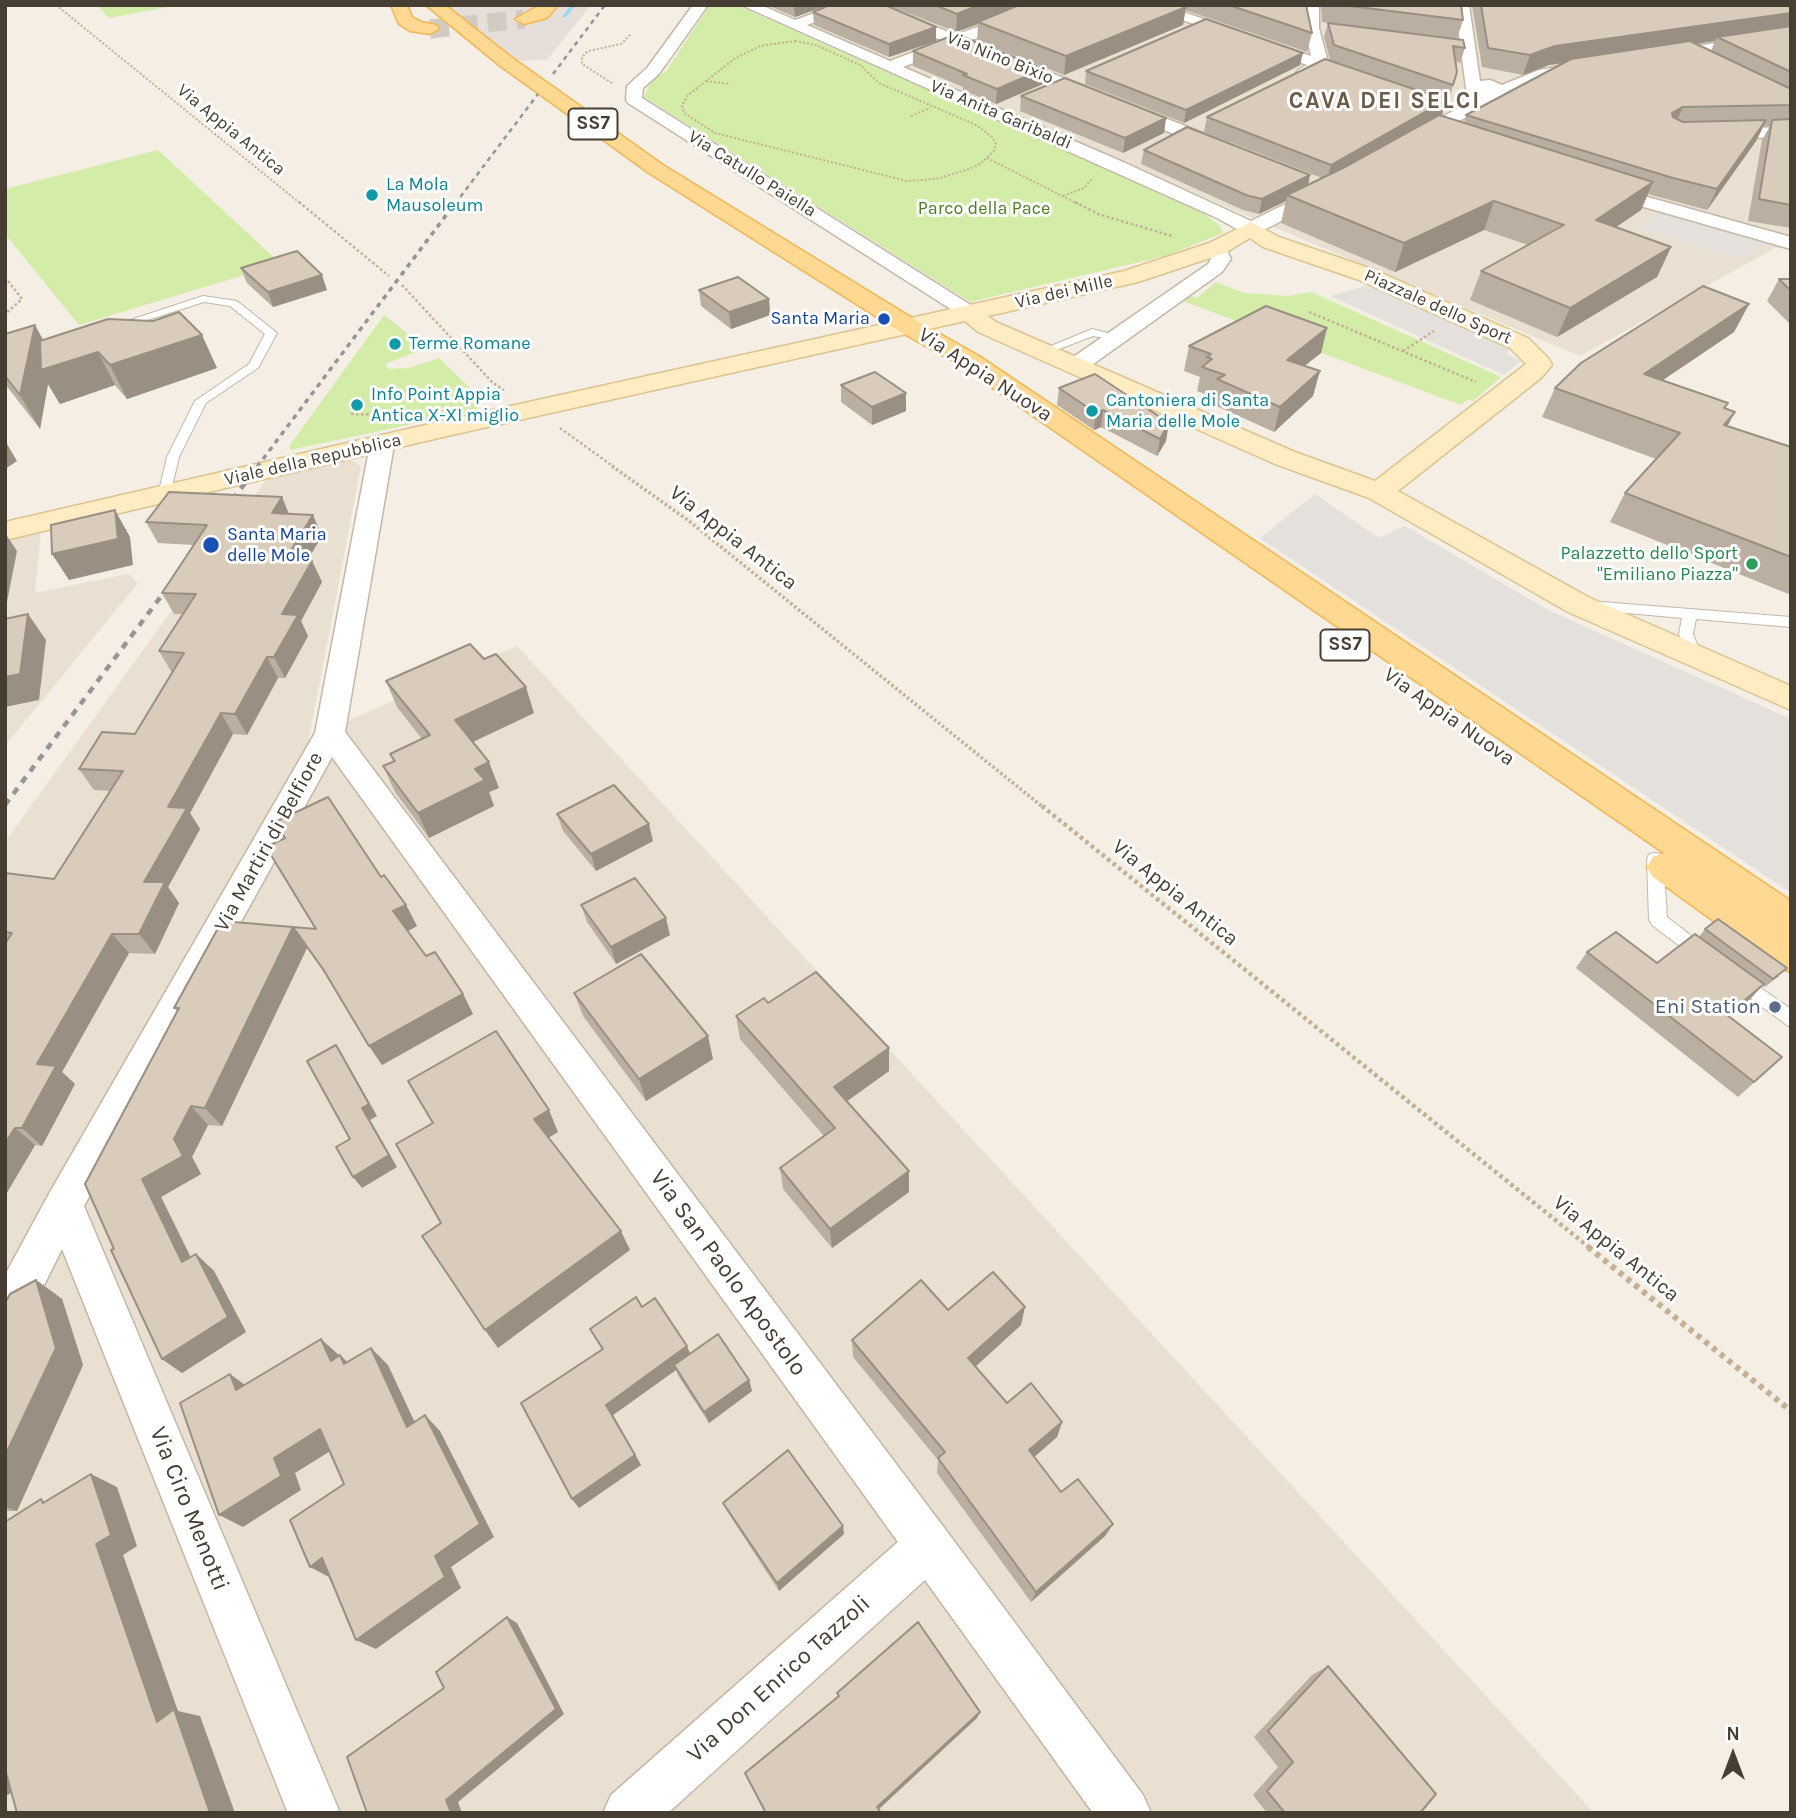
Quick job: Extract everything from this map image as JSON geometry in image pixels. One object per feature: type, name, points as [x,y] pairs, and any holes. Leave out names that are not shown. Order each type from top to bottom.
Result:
[{"type":"main road","points":[[399,5],[405,20],[416,27],[430,29]]},
{"type":"main road","name":"Via Appia Nuova","points":[[433,5],[656,169],[908,326],[970,361],[1791,921]]},
{"type":"main road","name":"Via Appia Nuova","points":[[449,5],[519,59],[673,164],[760,233]]},
{"type":"main road","points":[[524,19],[541,14],[550,5]]},
{"type":"main road","name":"Via Appia Nuova","points":[[908,326],[946,369],[1791,956]]},
{"type":"street","points":[[633,91],[653,71],[701,5]]},
{"type":"street","name":"Via Anita Garibaldi","points":[[748,5],[1117,166],[1251,229]]},
{"type":"street","name":"Via Nino Bixio","points":[[867,5],[1238,153]]},
{"type":"street","points":[[889,67],[1048,5]]},
{"type":"street","points":[[1148,5],[1371,82]]},
{"type":"street","points":[[1312,5],[1319,29],[1321,64]]},
{"type":"street","points":[[1462,5],[1462,47],[1469,101]]},
{"type":"street","points":[[794,26],[848,6]]},
{"type":"street","points":[[1179,35],[1204,24]]},
{"type":"street","points":[[1646,58],[1791,36]]},
{"type":"street","points":[[1684,52],[1707,64]]},
{"type":"street","points":[[1284,83],[1321,64]]},
{"type":"street","points":[[1393,152],[1469,101],[1544,74],[1596,65]]},
{"type":"street","points":[[1041,93],[1089,73]]},
{"type":"street","name":"Via Catullo Paiella","points":[[633,91],[634,100],[638,104],[979,320]]},
{"type":"street","points":[[1434,104],[1469,101]]},
{"type":"street","points":[[996,113],[1018,103]]},
{"type":"street","points":[[1163,144],[1210,120]]},
{"type":"street","points":[[1426,132],[1451,140]]},
{"type":"street","points":[[1700,135],[1791,132]]},
{"type":"street","points":[[1117,166],[1140,155]]},
{"type":"street","name":"Via dei Mille","points":[[979,320],[1130,277],[1213,249],[1334,187],[1302,180]]},
{"type":"street","points":[[1585,184],[1791,243]]},
{"type":"street","name":"Piazzale dello Sport","points":[[1251,229],[1272,242],[1367,275],[1520,343],[1529,350],[1539,365],[1379,492]]},
{"type":"street","points":[[1077,365],[1215,268],[1221,259],[1213,249]]},
{"type":"street","name":"Piazzale dello Sport","points":[[1213,249],[1293,249]]},
{"type":"street","points":[[979,320],[1285,458],[1379,492],[1579,605],[1791,699]]},
{"type":"street","name":"Viale della Repubblica","points":[[5,531],[908,326],[979,320]]},
{"type":"street","name":"Via Martiri di Belfiore","points":[[5,1318],[64,1205],[330,733],[382,445]]},
{"type":"street","name":"Via San Paolo Apostolo","points":[[330,733],[1125,1813]]},
{"type":"street","name":"Via Ciro Menotti","points":[[64,1205],[314,1813]]},
{"type":"street","name":"Via Don Enrico Tazzoli","points":[[629,1813],[929,1545]]},
{"type":"lane","points":[[106,329],[203,299],[233,303],[271,333],[254,366],[201,401],[173,457],[164,495]]},
{"type":"lane","points":[[1045,351],[1092,332],[1117,337]]},
{"type":"lane","points":[[1579,605],[1791,622]]},
{"type":"lane","points":[[1690,613],[1686,634],[1695,657]]},
{"type":"lane","points":[[1655,859],[1658,920],[1791,1020]]},
{"type":"path","name":"Via Appia Antica","points":[[56,5],[389,276]]},
{"type":"path","points":[[631,34],[621,44],[588,51],[580,60],[587,68],[612,83],[633,91]]},
{"type":"path","points":[[795,41],[816,45],[860,65],[878,83],[987,131],[996,144],[994,151],[980,164],[951,175],[907,181],[875,176],[715,133],[689,118],[682,106],[687,96],[705,81],[746,52],[772,43],[795,41]]},
{"type":"path","points":[[705,81],[730,83]]},
{"type":"path","points":[[911,116],[934,107]]},
{"type":"path","points":[[987,158],[1098,214],[1213,249]]},
{"type":"path","points":[[1063,197],[1084,188],[1095,176]]},
{"type":"path","points":[[5,277],[22,299],[5,314]]},
{"type":"path","points":[[402,285],[492,382]]},
{"type":"path","points":[[1309,312],[1505,394]]},
{"type":"path","points":[[1402,351],[1436,329]]},
{"type":"path","name":"Via Appia Antica","points":[[533,409],[689,521],[1791,1410]]},
{"type":"shaded area","points":[[434,5],[591,5],[547,60],[506,61]]},
{"type":"shaded area","points":[[755,5],[1791,5],[1791,248],[1775,248],[1580,356],[991,108]]},
{"type":"shaded area","points":[[1660,212],[1766,243],[1741,259],[1639,228]]},
{"type":"shaded area","points":[[1369,285],[1511,347],[1507,354],[1521,361],[1504,375],[1330,296]]},
{"type":"shaded area","points":[[348,459],[361,466],[309,738],[517,646],[1594,1813],[5,1813],[5,842],[267,478]]},
{"type":"shaded area","points":[[1315,494],[1379,538],[1405,526],[1548,610],[1791,719],[1791,893],[1260,538]]},
{"type":"shaded area","points":[[41,529],[35,593],[128,574],[138,583],[5,746],[5,537]]},
{"type":"green space","points":[[179,5],[109,18],[99,7]]},
{"type":"green space","name":"Parco della Pace","points":[[710,5],[736,5],[1177,200],[1206,215],[1219,225],[1223,233],[1165,256],[970,302],[644,97],[650,83],[666,71]]},
{"type":"green space","points":[[158,150],[281,264],[79,325],[5,234],[5,189]]},
{"type":"green space","points":[[1216,282],[1244,293],[1287,296],[1311,292],[1501,377],[1473,401],[1467,400],[1461,405],[1183,301],[1190,296],[1197,298]]},
{"type":"green space","points":[[384,315],[426,348],[385,364],[389,369],[409,368],[439,358],[480,398],[474,402],[478,410],[290,450],[290,445]]},
{"type":"building","points":[[830,5],[885,5],[936,27],[889,44],[813,12]]},
{"type":"building","points":[[935,5],[979,5],[957,14]]},
{"type":"building","points":[[1019,5],[1186,7],[1066,56],[978,22]]},
{"type":"building","points":[[1229,5],[1306,5],[1312,33]]},
{"type":"building","points":[[1342,5],[1461,5],[1463,20]]},
{"type":"building","points":[[1481,5],[1791,5],[1791,13],[1555,46],[1530,55],[1488,48]]},
{"type":"building","points":[[1206,19],[1303,53],[1186,110],[1086,71]]},
{"type":"building","points":[[1328,23],[1463,40],[1465,48],[1453,46],[1457,72],[1453,85],[1334,45]]},
{"type":"building","points":[[1791,26],[1791,72],[1717,37]]},
{"type":"building","points":[[956,34],[1044,69],[997,89],[913,51]]},
{"type":"building","points":[[1690,41],[1791,89],[1791,105],[1683,107],[1672,113],[1673,117],[1683,122],[1766,120],[1717,189],[1466,115],[1571,59]]},
{"type":"building","points":[[1325,59],[1446,100],[1331,165],[1207,117]]},
{"type":"building","points":[[1065,78],[1166,118],[1125,138],[1021,96]]},
{"type":"building","points":[[1439,115],[1653,182],[1596,220],[1671,247],[1570,308],[1481,271],[1564,225],[1494,201],[1404,243],[1287,195],[1343,168]]},
{"type":"building","points":[[1791,119],[1791,205],[1759,199],[1772,120]]},
{"type":"building","points":[[1187,127],[1310,175],[1262,199],[1246,195],[1144,150]]},
{"type":"building","points":[[297,251],[322,275],[268,292],[241,268]]},
{"type":"building","points":[[738,277],[769,299],[729,312],[699,290]]},
{"type":"building","points":[[1779,279],[1791,279],[1791,291]]},
{"type":"building","points":[[1703,286],[1749,304],[1644,374],[1728,403],[1724,408],[1735,412],[1724,425],[1791,447],[1791,557],[1625,493],[1680,433],[1555,388],[1581,363]]},
{"type":"building","points":[[1266,306],[1327,328],[1287,360],[1320,371],[1280,407],[1217,379],[1225,375],[1202,367],[1212,359],[1207,357],[1211,354],[1189,346]]},
{"type":"building","points":[[179,312],[202,335],[110,365],[98,352],[41,370],[40,341],[108,319],[153,321]]},
{"type":"building","points":[[35,325],[20,395],[5,376],[5,334]]},
{"type":"building","points":[[875,372],[906,393],[872,407],[841,385]]},
{"type":"building","points":[[1095,374],[1169,423],[1160,439],[1103,410],[1096,413],[1059,388]]},
{"type":"building","points":[[169,492],[282,497],[272,513],[313,515],[285,560],[312,561],[282,614],[298,615],[274,657],[267,657],[235,714],[221,713],[168,807],[187,808],[144,882],[165,882],[139,934],[112,934],[37,1064],[56,1066],[22,1128],[15,1128],[5,1143],[5,944],[12,933],[5,932],[5,873],[54,879],[123,771],[79,769],[102,732],[135,734],[184,653],[159,651],[196,594],[162,593],[207,525],[146,522]]},
{"type":"building","points":[[115,510],[118,539],[52,554],[51,525]]},
{"type":"building","points":[[28,614],[20,674],[5,677],[5,619]]},
{"type":"building","points":[[470,644],[484,659],[496,654],[526,687],[455,720],[489,762],[475,769],[485,780],[418,813],[383,766],[395,761],[390,754],[430,735],[386,681]]},
{"type":"building","points":[[614,785],[649,824],[591,854],[557,814]]},
{"type":"building","points":[[328,797],[381,877],[384,875],[406,905],[393,911],[426,956],[435,952],[463,994],[369,1046],[323,969],[293,927],[316,929],[266,847],[285,838],[275,822]]},
{"type":"building","points":[[635,878],[666,918],[611,947],[581,905]]},
{"type":"building","points":[[1718,919],[1787,968],[1773,979],[1705,929]]},
{"type":"building","points":[[222,921],[293,927],[205,1108],[191,1106],[174,1139],[183,1156],[142,1179],[182,1262],[196,1254],[228,1317],[162,1359],[111,1250],[114,1249],[85,1184],[179,1008],[174,1008]]},
{"type":"building","points":[[1616,932],[1657,963],[1695,934],[1764,984],[1727,1015],[1782,1057],[1754,1082],[1587,952]]},
{"type":"building","points":[[641,954],[708,1036],[639,1079],[574,993]]},
{"type":"building","points":[[816,972],[889,1048],[834,1087],[909,1171],[830,1229],[780,1168],[835,1128],[736,1016],[764,998],[768,1003]]},
{"type":"building","points":[[496,1031],[549,1110],[534,1119],[621,1231],[485,1330],[422,1236],[441,1223],[396,1144],[433,1123],[408,1081]]},
{"type":"building","points":[[336,1045],[369,1104],[362,1108],[389,1155],[353,1177],[336,1147],[350,1139],[307,1061]]},
{"type":"building","points":[[993,1272],[1025,1307],[968,1358],[1007,1403],[1031,1383],[1062,1422],[1029,1450],[1061,1492],[1078,1479],[1113,1524],[1036,1592],[938,1458],[945,1452],[852,1340],[921,1280],[948,1310]]},
{"type":"building","points":[[36,1280],[56,1348],[5,1456],[5,1303],[10,1294]]},
{"type":"building","points":[[636,1297],[642,1307],[655,1298],[687,1346],[606,1405],[635,1455],[572,1499],[521,1403],[603,1349],[590,1329]]},
{"type":"building","points":[[718,1334],[749,1380],[704,1412],[674,1365]]},
{"type":"building","points":[[321,1339],[331,1361],[340,1355],[344,1364],[371,1348],[407,1427],[425,1415],[480,1524],[435,1556],[445,1577],[356,1640],[322,1558],[310,1567],[290,1520],[344,1484],[320,1429],[274,1458],[281,1476],[219,1515],[180,1403],[230,1374],[236,1390]]},
{"type":"building","points":[[788,1450],[843,1526],[777,1583],[723,1503]]},
{"type":"building","points":[[91,1474],[111,1535],[96,1544],[157,1722],[174,1709],[210,1813],[17,1813],[5,1769],[5,1522],[41,1499],[43,1503]]},
{"type":"building","points":[[507,1617],[556,1709],[446,1800],[451,1813],[367,1813],[347,1757],[444,1688],[436,1672]]},
{"type":"building","points":[[918,1622],[980,1712],[877,1807],[881,1813],[766,1813],[745,1773],[839,1696],[837,1693]]},
{"type":"building","points":[[1328,1666],[1436,1794],[1420,1813],[1285,1813],[1267,1791],[1293,1762],[1268,1731]]},
{"type":"waterway","points":[[564,16],[574,5]]},
{"type":"tunnel","points":[[430,29],[524,19]]},
{"type":"railway","points":[[553,74],[605,5]]},
{"type":"railway","points":[[455,204],[538,94]]},
{"type":"railway","points":[[257,467],[456,202]]},
{"type":"railway","points":[[224,511],[258,466]]},
{"type":"railway","points":[[5,805],[174,579]]},
{"type":"place","name":"La Mola Mausoleum","points":[[372,195]]},
{"type":"place","name":"Santa Maria","points":[[884,319]]},
{"type":"place","name":"Terme Romane","points":[[395,344]]},
{"type":"place","name":"Info Point Appia Antica X-XI miglio","points":[[357,405]]},
{"type":"place","name":"Cantoniera di Santa Maria delle Mole","points":[[1092,411]]},
{"type":"place","name":"Santa Maria delle Mole","points":[[211,545]]},
{"type":"place","name":"Palazzetto dello Sport \"Emiliano Piazza\"","points":[[1752,564]]},
{"type":"place","name":"Eni Station","points":[[1775,1007]]},
{"type":"district","name":"CAVA DEI SELCI","points":[[1385,101]]}]
